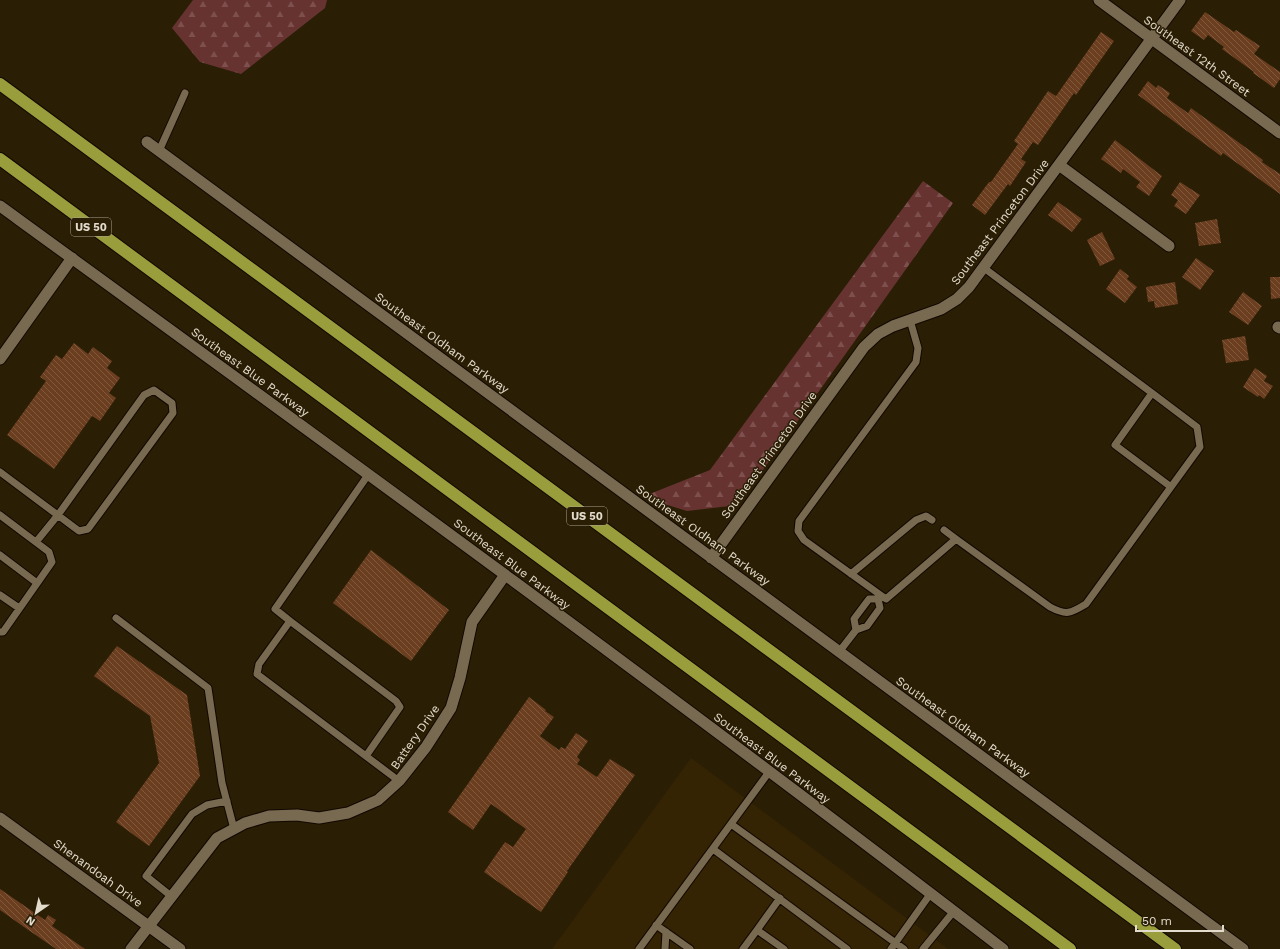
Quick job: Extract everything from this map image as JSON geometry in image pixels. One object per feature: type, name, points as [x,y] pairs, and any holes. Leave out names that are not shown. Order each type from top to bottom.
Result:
[{"type":"highway","name":"US 50","points":[[0,84],[1174,949]]},
{"type":"highway","name":"US 50","points":[[0,159],[1070,949]]},
{"type":"street","name":"Southeast 12th Street","points":[[1099,0],[1280,133]]},
{"type":"street","name":"Southeast Princeton Drive","points":[[711,558],[864,347],[878,334],[893,326],[941,309],[957,299],[969,288],[1180,0]]},
{"type":"street","name":"Southeast Oldham Parkway","points":[[147,142],[1243,949]]},
{"type":"street","points":[[1059,165],[1169,246]]},
{"type":"street","name":"Southeast Blue Parkway","points":[[0,206],[505,575],[1004,949]]},
{"type":"street","points":[[0,358],[72,258]]},
{"type":"street","name":"Battery Drive","points":[[132,949],[148,926],[217,838],[246,823],[269,816],[297,815],[319,818],[348,813],[378,800],[400,781],[426,747],[451,708],[460,678],[472,622],[505,575]]},
{"type":"street","name":"Shenandoah Drive","points":[[0,818],[180,949]]},
{"type":"lane","points":[[159,151],[185,93]]},
{"type":"lane","points":[[944,530],[1050,607],[1060,612],[1072,612],[1086,604],[1200,447],[1197,427],[984,268]]},
{"type":"lane","points":[[910,320],[918,348],[916,362],[799,521],[798,530],[804,540],[851,574],[879,597],[886,599],[956,539]]},
{"type":"lane","points":[[0,472],[58,515],[79,531],[88,529],[173,413],[172,403],[154,390],[144,395],[58,515],[36,542]]},
{"type":"lane","points":[[1152,393],[1115,445],[1171,487]]},
{"type":"lane","points":[[366,756],[400,707],[396,701],[275,609],[368,475]]},
{"type":"lane","points":[[0,515],[49,552],[52,562],[2,632],[0,632]]},
{"type":"lane","points":[[851,574],[916,520],[926,516],[932,520]]},
{"type":"lane","points":[[0,555],[37,583]]},
{"type":"lane","points":[[0,594],[19,608]]},
{"type":"lane","points":[[856,630],[854,619],[868,599],[879,597]]},
{"type":"lane","points":[[839,652],[856,630],[867,626],[880,608],[879,597]]},
{"type":"lane","points":[[116,618],[208,688],[221,775],[234,829]]},
{"type":"lane","points":[[290,621],[259,664],[257,674],[400,781]]},
{"type":"lane","points":[[639,949],[769,772]]},
{"type":"lane","points":[[171,896],[146,876],[192,814],[207,805],[227,801]]},
{"type":"lane","points":[[731,824],[904,949]]},
{"type":"lane","points":[[713,849],[847,949]]},
{"type":"lane","points":[[891,949],[931,893]]},
{"type":"lane","points":[[743,949],[780,898]]},
{"type":"lane","points":[[923,949],[954,911]]},
{"type":"lane","points":[[656,925],[690,949]]},
{"type":"lane","points":[[757,930],[784,949]]},
{"type":"lane","points":[[665,949],[666,932]]},
{"type":"shaded area","points":[[691,758],[948,949],[552,949]]},
{"type":"green space","points":[[193,0],[327,0],[325,8],[241,74],[200,62],[172,28]]},
{"type":"green space","points":[[923,181],[953,203],[738,505],[687,511],[642,497],[710,470]]},
{"type":"building","points":[[1205,12],[1234,32],[1236,30],[1260,46],[1254,54],[1280,72],[1280,79],[1274,88],[1222,49],[1224,47],[1208,35],[1204,40],[1191,31]]},
{"type":"building","points":[[1101,32],[1114,41],[1076,95],[1074,93],[1038,145],[1033,142],[1021,159],[1026,162],[1010,186],[1008,184],[985,215],[972,205],[989,182],[991,182],[1018,144],[1014,141],[1048,91],[1056,96]]},
{"type":"building","points":[[1148,81],[1156,88],[1158,85],[1170,93],[1167,98],[1188,113],[1191,108],[1280,174],[1280,194],[1223,153],[1221,156],[1138,95]]},
{"type":"building","points":[[1115,140],[1162,176],[1149,196],[1136,187],[1140,182],[1123,169],[1121,173],[1101,159]]},
{"type":"building","points":[[1180,182],[1200,195],[1186,214],[1174,206],[1178,200],[1171,195]]},
{"type":"building","points":[[1058,202],[1082,219],[1072,232],[1048,215]]},
{"type":"building","points":[[1217,219],[1221,243],[1199,246],[1195,223]]},
{"type":"building","points":[[1102,232],[1115,259],[1100,266],[1087,240]]},
{"type":"building","points":[[1196,258],[1214,271],[1200,290],[1182,277]]},
{"type":"building","points":[[1120,269],[1129,276],[1127,279],[1137,287],[1125,303],[1106,289]]},
{"type":"building","points":[[1270,277],[1280,277],[1280,298],[1271,299]]},
{"type":"building","points":[[1175,282],[1178,304],[1155,308],[1154,301],[1148,302],[1146,287]]},
{"type":"building","points":[[1243,292],[1262,306],[1248,325],[1229,312]]},
{"type":"building","points":[[1245,336],[1249,360],[1226,363],[1222,340]]},
{"type":"building","points":[[74,343],[88,354],[93,347],[112,361],[107,368],[120,378],[109,393],[116,398],[100,421],[92,416],[54,469],[7,435],[46,381],[40,377],[56,355],[62,359]]},
{"type":"building","points":[[1255,368],[1267,376],[1264,381],[1273,386],[1264,399],[1259,395],[1258,397],[1243,387]]},
{"type":"building","points":[[371,550],[449,610],[411,661],[333,603]]},
{"type":"building","points":[[117,646],[187,695],[200,776],[149,846],[116,822],[159,763],[150,716],[94,676]]},
{"type":"building","points":[[529,697],[554,717],[540,736],[559,750],[561,747],[565,749],[576,733],[588,741],[577,757],[580,760],[577,764],[597,777],[610,759],[635,775],[567,871],[568,872],[541,912],[484,872],[505,842],[513,847],[526,829],[491,804],[473,830],[448,812]]},
{"type":"building","points":[[0,889],[45,920],[48,915],[56,920],[52,926],[85,949],[56,949],[24,927],[0,910]]}]
